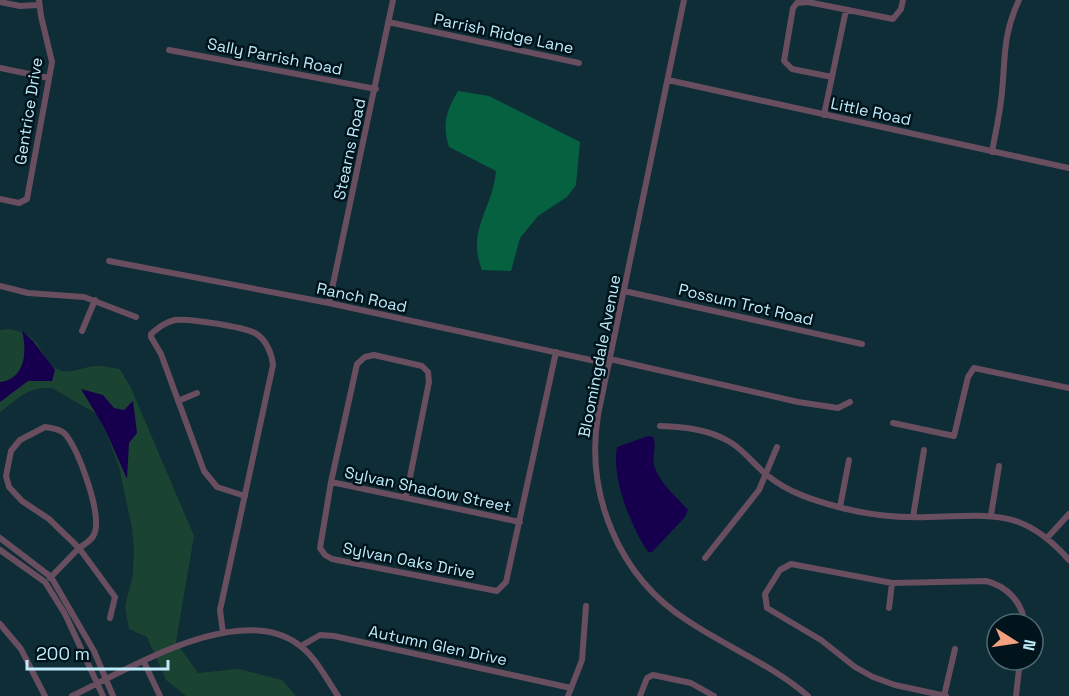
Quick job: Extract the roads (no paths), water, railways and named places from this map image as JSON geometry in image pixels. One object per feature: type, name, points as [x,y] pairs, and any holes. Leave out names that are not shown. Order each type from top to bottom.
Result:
[{"type":"street","name":"Stearns Road","points":[[329,303],[393,0]]},
{"type":"street","name":"Bloomingdale Avenue","points":[[684,0],[597,421],[595,457],[602,503],[620,548],[642,581],[676,613],[787,680],[808,696]]},
{"type":"street","points":[[832,77],[792,69],[784,61],[793,8],[796,3],[808,2],[892,19],[901,9],[903,0]]},
{"type":"street","points":[[992,152],[1001,98],[1002,62],[1008,27],[1019,0]]},
{"type":"street","points":[[0,2],[20,6],[39,2]]},
{"type":"street","name":"Gentrice Drive","points":[[0,199],[19,203],[27,199],[52,53],[39,2]]},
{"type":"street","points":[[824,114],[846,10]]},
{"type":"street","name":"Parrish Ridge Lane","points":[[388,22],[579,63]]},
{"type":"street","name":"Sally Parrish Road","points":[[170,50],[376,89]]},
{"type":"street","points":[[0,68],[49,78]]},
{"type":"street","name":"Little Road","points":[[668,80],[1069,168]]},
{"type":"street","name":"Ranch Road","points":[[109,261],[329,303],[798,402],[838,408],[850,402]]},
{"type":"street","points":[[0,286],[28,293],[95,300],[136,317]]},
{"type":"street","name":"Possum Trot Road","points":[[624,291],[862,344]]},
{"type":"street","points":[[82,331],[95,300]]},
{"type":"street","points":[[224,633],[220,610],[245,496],[273,365],[272,352],[256,333],[185,320],[173,321],[161,326],[151,334],[151,338],[161,354],[204,471],[218,487],[245,496]]},
{"type":"street","name":"Sylvan Oaks Drive","points":[[406,497],[429,382],[428,372],[422,366],[374,355],[364,357],[357,364],[331,482],[319,543],[325,555],[332,559],[497,591],[506,582],[556,352]]},
{"type":"street","points":[[892,423],[954,436],[968,376],[974,368],[1069,388]]},
{"type":"street","points":[[178,401],[197,393]]},
{"type":"street","points":[[660,426],[714,434],[747,455],[767,475],[794,492],[840,507],[872,514],[913,517],[991,515],[1018,522],[1047,538],[1069,560]]},
{"type":"street","points":[[45,582],[79,548],[92,538],[96,520],[87,480],[65,434],[58,429],[45,427],[20,440],[11,451],[6,476],[9,487],[22,501],[49,519],[79,548],[115,597],[110,618]]},
{"type":"street","points":[[705,558],[759,490],[777,447]]},
{"type":"street","points":[[913,517],[924,450]]},
{"type":"street","points":[[840,507],[849,460]]},
{"type":"street","points":[[991,515],[999,465]]},
{"type":"street","name":"Sylvan Shadow Street","points":[[331,482],[520,522]]},
{"type":"street","points":[[1047,538],[1069,514]]},
{"type":"street","points":[[0,538],[51,577],[94,651],[113,696]]},
{"type":"street","points":[[0,550],[45,582],[64,614],[103,696]]},
{"type":"street","points":[[955,649],[945,696],[895,685],[867,674],[821,640],[771,610],[764,601],[765,594],[780,570],[791,564],[892,583],[993,583],[1006,589],[1016,600],[1020,612]]},
{"type":"street","points":[[889,608],[892,583]]},
{"type":"street","points":[[568,696],[582,660],[586,606]]},
{"type":"street","points":[[0,624],[21,649],[45,696]]},
{"type":"street","points":[[72,696],[187,643],[224,633],[266,630],[282,634],[301,646],[338,696]]},
{"type":"street","name":"Autumn Glen Drive","points":[[301,646],[320,635],[334,636],[571,688]]},
{"type":"street","points":[[144,662],[160,696]]},
{"type":"street","points":[[1016,696],[1019,672]]},
{"type":"street","points":[[640,696],[647,678],[653,675],[691,683],[714,696]]}]
